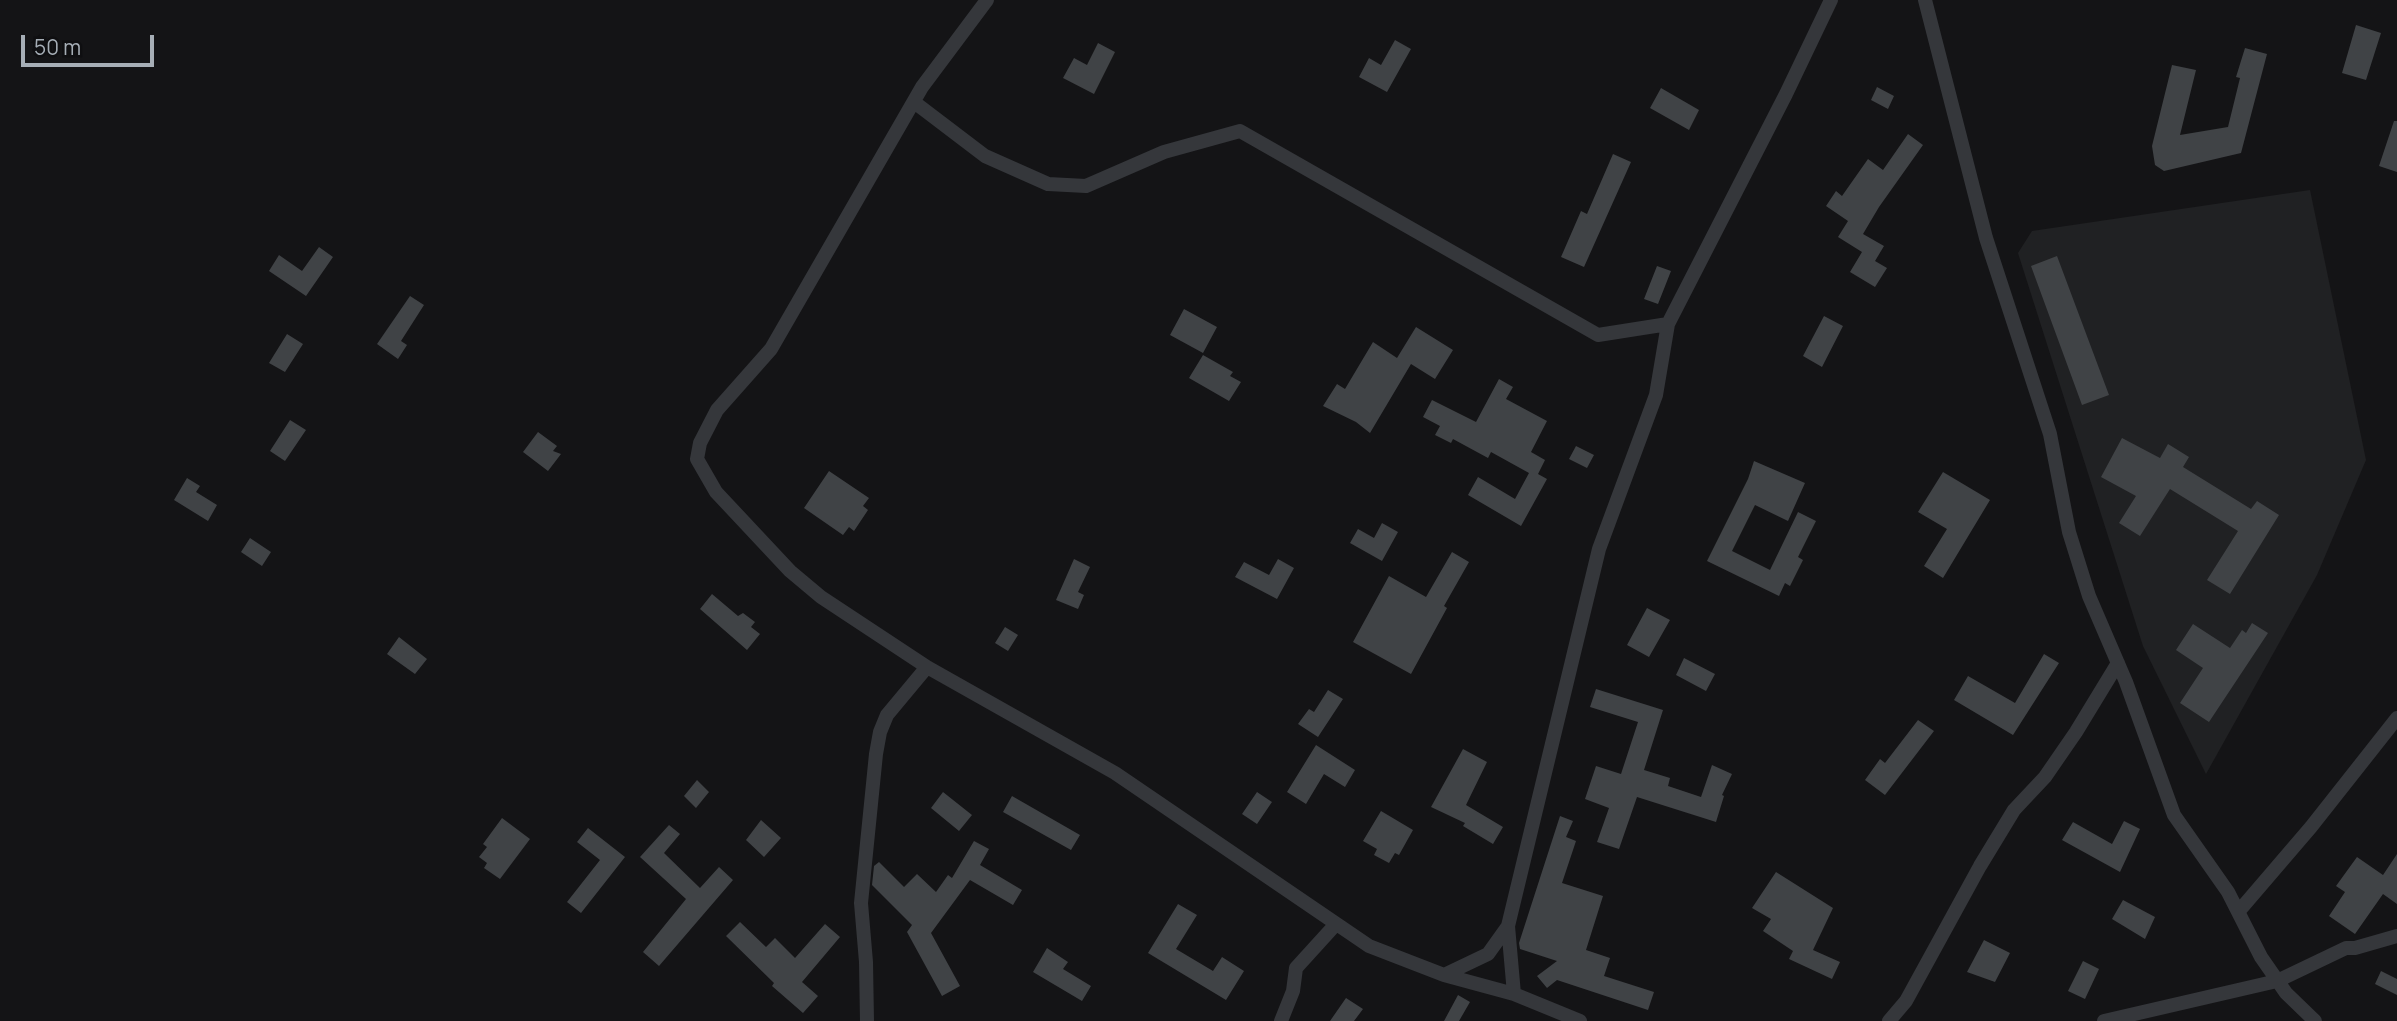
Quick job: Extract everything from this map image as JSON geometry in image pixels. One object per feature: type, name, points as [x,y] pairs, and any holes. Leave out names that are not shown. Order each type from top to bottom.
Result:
[{"type":"street","points":[[987,0],[914,102],[771,349],[717,410],[701,443],[697,459],[716,492],[790,571],[821,597],[928,667],[1115,773],[1369,946],[1444,975],[1514,994],[1580,1021]]},
{"type":"street","points":[[1514,994],[1508,926],[1600,549],[1656,395],[1668,324],[1831,0]]},
{"type":"street","points":[[1924,0],[1986,238],[2050,434],[2058,464],[2069,532],[2089,596],[2118,663],[2174,815],[2220,880],[2239,911],[2261,957],[2277,981],[2315,1021]]},
{"type":"street","points":[[914,102],[985,156],[1048,184],[1086,186],[1164,152],[1240,131],[1598,335],[1668,324]]},
{"type":"street","points":[[1889,1021],[1906,1001],[1979,866],[2014,810],[2045,777],[2118,663]]},
{"type":"street","points":[[867,1021],[861,903],[876,754],[887,715],[928,667]]},
{"type":"street","points":[[2239,911],[2311,827],[2397,718]]},
{"type":"street","points":[[1281,1021],[1293,991],[1296,968],[1336,923]]},
{"type":"street","points":[[1444,975],[1488,954],[1508,926]]},
{"type":"street","points":[[2104,1021],[2277,981],[2346,948],[2397,936]]},
{"type":"street","points":[[1903,1021],[1906,1001]]},
{"type":"shaded area","points":[[2310,190],[2366,460],[2317,575],[2206,774],[2143,646],[2018,253],[2032,231]]},
{"type":"building","points":[[2356,25],[2381,33],[2366,80],[2342,73]]},
{"type":"building","points":[[1395,40],[1411,49],[1387,92],[1359,77],[1369,58],[1381,65]]},
{"type":"building","points":[[1098,43],[1115,52],[1094,94],[1063,78],[1074,58],[1087,65]]},
{"type":"building","points":[[2245,48],[2267,54],[2241,153],[2164,171],[2155,165],[2152,146],[2172,65],[2196,70],[2180,135],[2228,127],[2240,78],[2236,77]]},
{"type":"building","points":[[1877,87],[1894,96],[1888,109],[1871,100]]},
{"type":"building","points":[[1661,88],[1699,110],[1689,130],[1650,108]]},
{"type":"building","points":[[2394,121],[2397,121],[2397,172],[2379,166]]},
{"type":"building","points":[[1908,134],[1923,145],[1863,234],[1884,246],[1875,261],[1887,268],[1875,287],[1850,272],[1862,252],[1838,237],[1848,221],[1826,206],[1836,191],[1842,196],[1868,159],[1883,170]]},
{"type":"building","points":[[1613,154],[1631,162],[1584,267],[1561,257],[1581,211],[1587,214]]},
{"type":"building","points":[[319,247],[333,257],[306,296],[269,271],[279,255],[302,271]]},
{"type":"building","points":[[2057,256],[2109,395],[2082,405],[2031,266]]},
{"type":"building","points":[[1657,266],[1671,271],[1658,304],[1644,299]]},
{"type":"building","points":[[410,296],[424,305],[401,341],[407,345],[398,359],[377,344]]},
{"type":"building","points":[[1184,309],[1217,327],[1203,353],[1170,335]]},
{"type":"building","points":[[1824,316],[1843,326],[1822,367],[1803,356]]},
{"type":"building","points":[[1416,327],[1453,350],[1435,379],[1411,364],[1370,433],[1356,422],[1323,406],[1337,384],[1345,389],[1373,342],[1397,358]]},
{"type":"building","points":[[287,334],[303,344],[285,372],[269,363]]},
{"type":"building","points":[[1203,355],[1233,372],[1230,376],[1241,382],[1229,401],[1189,378]]},
{"type":"building","points":[[1499,379],[1513,387],[1506,399],[1547,421],[1531,452],[1545,460],[1538,474],[1547,479],[1521,526],[1468,495],[1478,477],[1515,499],[1529,473],[1491,452],[1488,458],[1453,439],[1451,443],[1435,435],[1440,426],[1423,417],[1432,400],[1476,422]]},
{"type":"building","points":[[290,420],[306,430],[285,461],[270,451]]},
{"type":"building","points":[[538,432],[557,446],[553,451],[561,454],[548,471],[523,452]]},
{"type":"building","points":[[2122,438],[2160,458],[2168,444],[2189,457],[2183,467],[2251,509],[2257,501],[2279,515],[2230,594],[2207,580],[2238,531],[2170,489],[2140,536],[2119,523],[2136,496],[2101,477]]},
{"type":"building","points":[[1576,446],[1594,455],[1587,468],[1569,459]]},
{"type":"building","points":[[1754,461],[1805,483],[1788,521],[1755,505],[1732,551],[1770,570],[1798,512],[1816,521],[1798,557],[1803,560],[1790,586],[1785,583],[1779,596],[1707,561],[1748,479]]},
{"type":"building","points":[[829,471],[869,498],[863,506],[868,510],[854,531],[849,527],[843,535],[804,508]]},
{"type":"building","points":[[1943,472],[1990,500],[1943,578],[1924,566],[1947,529],[1918,512]]},
{"type":"building","points":[[187,478],[200,486],[196,492],[217,505],[208,521],[174,500]]},
{"type":"building","points":[[1382,523],[1398,532],[1382,561],[1350,543],[1358,529],[1374,538]]},
{"type":"building","points":[[250,538],[271,552],[262,566],[241,552]]},
{"type":"building","points":[[1452,552],[1469,562],[1411,674],[1353,642],[1389,576],[1426,597]]},
{"type":"building","points":[[1074,559],[1090,567],[1078,592],[1084,595],[1078,609],[1056,600]]},
{"type":"building","points":[[1278,559],[1294,568],[1277,599],[1235,577],[1244,562],[1269,575]]},
{"type":"building","points":[[712,594],[738,616],[743,613],[755,622],[751,627],[760,634],[747,650],[700,609]]},
{"type":"building","points":[[1647,608],[1670,620],[1649,657],[1627,645]]},
{"type":"building","points":[[2252,623],[2268,633],[2209,722],[2180,703],[2203,668],[2176,650],[2193,624],[2230,648],[2242,630],[2246,633]]},
{"type":"building","points":[[1005,627],[1018,635],[1008,651],[995,643]]},
{"type":"building","points":[[399,637],[427,659],[415,674],[387,654]]},
{"type":"building","points":[[2044,654],[2059,663],[2013,735],[1954,700],[1968,676],[2015,703]]},
{"type":"building","points":[[1684,658],[1715,674],[1706,691],[1676,675]]},
{"type":"building","points":[[1596,689],[1663,710],[1644,770],[1670,778],[1668,786],[1701,797],[1712,765],[1732,774],[1722,795],[1724,796],[1716,822],[1637,797],[1619,849],[1597,842],[1609,808],[1585,799],[1596,766],[1621,774],[1638,722],[1590,707]]},
{"type":"building","points":[[1328,690],[1343,699],[1318,737],[1298,724],[1309,709],[1314,712]]},
{"type":"building","points":[[1918,720],[1934,731],[1885,795],[1865,780],[1880,759],[1885,763]]},
{"type":"building","points":[[1316,745],[1355,770],[1345,787],[1324,774],[1306,804],[1287,792]]},
{"type":"building","points":[[1463,749],[1487,762],[1466,805],[1503,827],[1493,844],[1463,826],[1465,823],[1431,807]]},
{"type":"building","points":[[697,780],[709,792],[696,808],[684,796]]},
{"type":"building","points":[[943,792],[972,815],[959,831],[931,808]]},
{"type":"building","points":[[1257,792],[1272,802],[1257,824],[1242,814]]},
{"type":"building","points":[[1012,796],[1080,835],[1071,850],[1003,812]]},
{"type":"building","points":[[1381,811],[1413,830],[1399,855],[1395,853],[1389,863],[1374,855],[1377,849],[1363,841]]},
{"type":"building","points":[[1560,816],[1573,821],[1566,837],[1576,841],[1562,883],[1603,896],[1586,950],[1610,958],[1604,976],[1654,992],[1648,1010],[1557,980],[1547,988],[1537,976],[1557,961],[1520,949],[1519,943]]},
{"type":"building","points":[[502,818],[530,839],[500,879],[484,868],[487,863],[479,857],[487,847],[483,844]]},
{"type":"building","points":[[761,820],[781,838],[764,857],[746,840]]},
{"type":"building","points":[[2124,821],[2140,829],[2120,872],[2062,840],[2073,822],[2112,844]]},
{"type":"building","points":[[669,825],[680,834],[664,853],[700,888],[719,867],[733,880],[659,966],[643,952],[686,899],[640,857]]},
{"type":"building","points":[[588,828],[625,857],[581,913],[567,902],[600,860],[577,842]]},
{"type":"building","points":[[974,841],[989,849],[980,865],[1022,890],[1013,905],[970,880],[931,933],[960,986],[942,996],[907,932],[912,925],[872,885],[874,866],[879,862],[904,887],[917,874],[936,892],[948,875],[952,878]]},
{"type":"building","points":[[2397,854],[2397,904],[2383,894],[2355,934],[2329,916],[2345,892],[2336,886],[2357,857],[2383,875]]},
{"type":"building","points":[[1776,872],[1833,908],[1813,950],[1840,962],[1832,979],[1789,959],[1793,951],[1763,931],[1771,919],[1752,908]]},
{"type":"building","points":[[2123,900],[2155,917],[2145,939],[2112,919]]},
{"type":"building","points":[[1178,904],[1197,915],[1176,949],[1213,971],[1222,957],[1244,971],[1226,1000],[1148,953]]},
{"type":"building","points":[[740,922],[766,947],[775,938],[795,958],[825,924],[840,937],[802,982],[818,996],[803,1013],[772,986],[774,983],[726,936]]},
{"type":"building","points":[[1984,940],[2010,953],[1995,982],[1967,972]]},
{"type":"building","points":[[1047,948],[1068,962],[1063,969],[1091,986],[1082,1001],[1033,972]]},
{"type":"building","points":[[2083,961],[2099,969],[2085,999],[2068,991]]},
{"type":"building","points":[[2381,971],[2397,979],[2397,995],[2375,984]]},
{"type":"building","points":[[1458,995],[1470,1002],[1459,1021],[1444,1021]]},
{"type":"building","points":[[1346,998],[1363,1009],[1354,1021],[1330,1021]]}]
